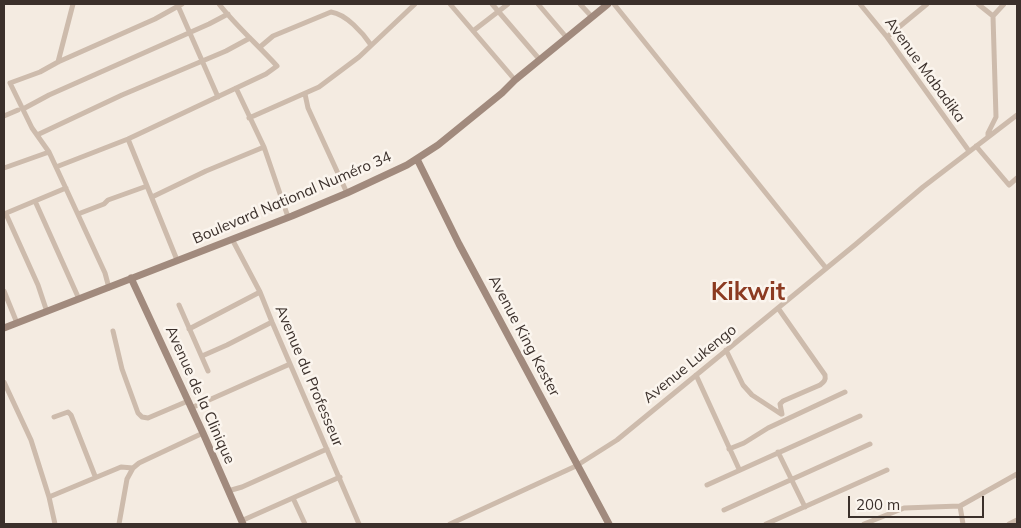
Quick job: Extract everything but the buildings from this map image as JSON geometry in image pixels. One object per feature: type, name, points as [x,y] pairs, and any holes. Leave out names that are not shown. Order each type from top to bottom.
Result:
[{"type":"main road","name":"Boulevard National Numéro 34","points":[[4,328],[347,193],[417,159],[502,93],[608,4]]},
{"type":"main road","name":"Avenue King Kester","points":[[417,159],[459,244],[554,421],[576,466],[609,524]]},
{"type":"main road","name":"Avenue de la Clinique","points":[[131,278],[190,404],[242,523]]},
{"type":"street","points":[[58,62],[73,4]]},
{"type":"street","points":[[56,167],[128,139],[266,74],[277,66],[218,4]]},
{"type":"street","points":[[249,118],[319,87],[348,66],[415,4]]},
{"type":"street","points":[[459,4],[452,6],[516,80]]},
{"type":"street","points":[[492,4],[540,60]]},
{"type":"street","points":[[474,31],[508,4]]},
{"type":"street","points":[[538,4],[567,38]]},
{"type":"street","points":[[580,4],[592,17]]},
{"type":"street","points":[[614,4],[826,268]]},
{"type":"street","name":"Avenue Mabadika","points":[[860,4],[887,37],[969,151]]},
{"type":"street","points":[[887,37],[927,4]]},
{"type":"street","points":[[978,4],[993,16]]},
{"type":"street","points":[[988,136],[996,117],[993,16],[1004,4]]},
{"type":"street","points":[[109,288],[105,273],[49,152],[21,109],[10,83],[40,72],[58,62],[155,19],[180,5],[218,97]]},
{"type":"street","points":[[260,47],[273,36],[331,12],[341,16],[360,30],[371,45]]},
{"type":"street","points":[[4,116],[228,14]]},
{"type":"street","points":[[38,135],[122,95],[226,51],[250,38]]},
{"type":"street","points":[[236,88],[264,147],[288,217]]},
{"type":"street","points":[[306,94],[308,108],[347,193]]},
{"type":"street","name":"Avenue Lukengo","points":[[450,524],[576,466],[617,440],[907,200],[1017,114]]},
{"type":"street","points":[[128,139],[177,260]]},
{"type":"street","points":[[976,146],[1009,185],[1017,178]]},
{"type":"street","points":[[152,197],[206,171],[264,147]]},
{"type":"street","points":[[4,168],[49,152]]},
{"type":"street","points":[[78,214],[104,204],[108,200],[147,186]]},
{"type":"street","points":[[47,312],[38,285],[5,214],[66,188]]},
{"type":"street","points":[[35,201],[80,299]]},
{"type":"street","name":"Avenue du Professeur","points":[[232,239],[260,292],[359,524]]},
{"type":"street","points":[[4,291],[18,323]]},
{"type":"street","points":[[189,329],[260,292]]},
{"type":"street","points":[[179,305],[208,371]]},
{"type":"street","points":[[778,308],[808,348],[826,379],[820,385],[783,401],[780,404],[782,414]]},
{"type":"street","points":[[202,356],[272,322]]},
{"type":"street","points":[[113,331],[122,369],[138,413],[142,417],[148,418],[190,404],[290,364]]},
{"type":"street","points":[[726,350],[743,385],[752,396],[788,419]]},
{"type":"street","points":[[696,375],[739,470]]},
{"type":"street","points":[[4,382],[32,440],[55,524]]},
{"type":"street","points":[[729,449],[845,392]]},
{"type":"street","points":[[54,417],[68,412],[95,476]]},
{"type":"street","points":[[707,485],[860,416]]},
{"type":"street","points":[[119,524],[127,479],[133,468],[139,463],[203,433]]},
{"type":"street","points":[[724,510],[870,444]]},
{"type":"street","points":[[228,491],[242,487],[327,449]]},
{"type":"street","points":[[778,452],[805,507]]},
{"type":"street","points":[[49,497],[95,476],[121,467],[133,468]]},
{"type":"street","points":[[766,524],[888,470]]},
{"type":"street","points":[[864,524],[904,508],[960,506],[1017,474]]},
{"type":"street","points":[[242,523],[340,477]]},
{"type":"street","points":[[293,498],[305,524]]},
{"type":"street","points":[[960,506],[963,524]]},
{"type":"street","points":[[1009,524],[1017,520]]},
{"type":"district","name":"Kikwit","points":[[748,292]]}]
